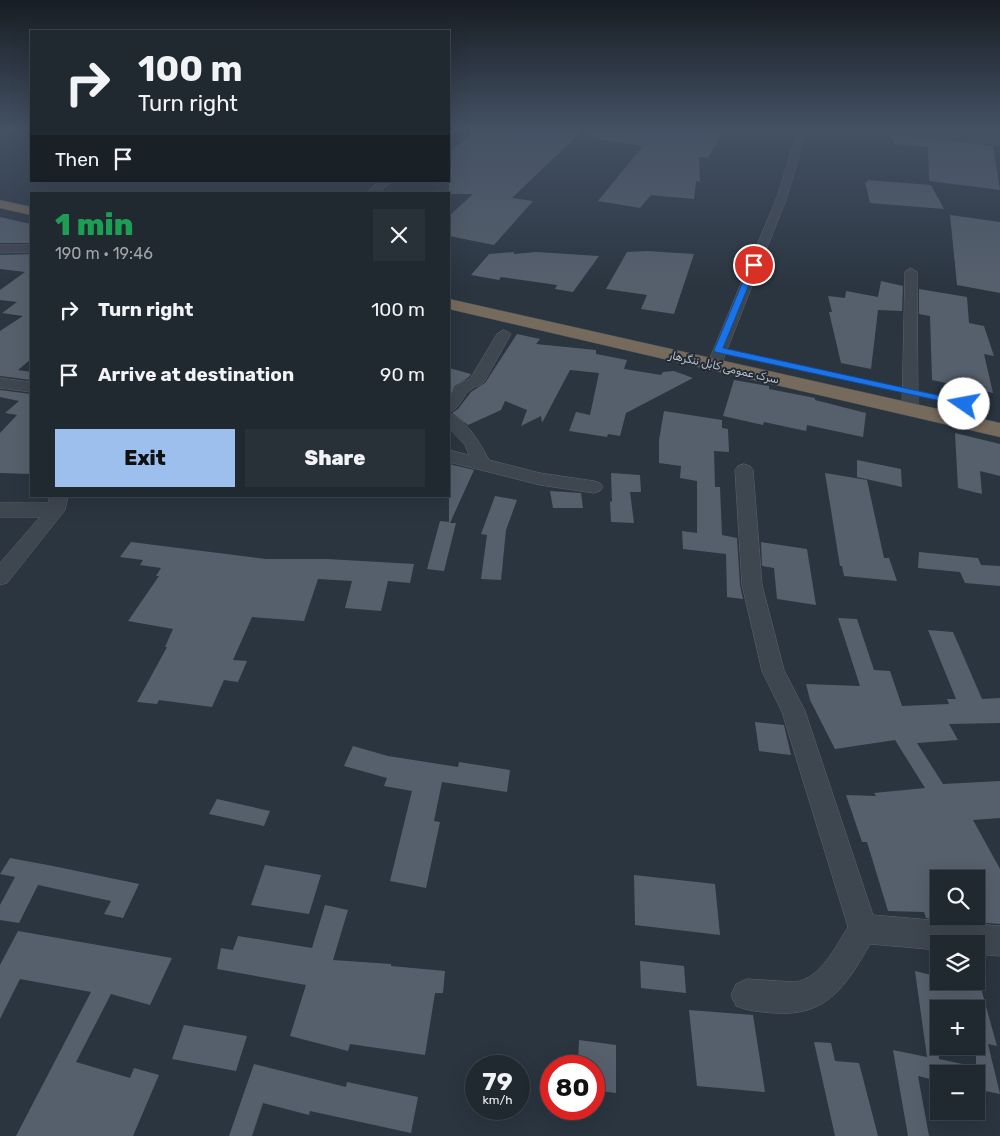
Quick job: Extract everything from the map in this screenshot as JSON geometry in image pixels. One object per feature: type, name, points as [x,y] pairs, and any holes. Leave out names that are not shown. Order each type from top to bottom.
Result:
[{"type":"highway","points":[[0,194],[30,200]]},
{"type":"highway","points":[[0,204],[30,211]]},
{"type":"highway","name":"سرک عمومی کابل ننگرهار","points":[[450,292],[716,357],[910,401],[1000,430]]},
{"type":"highway","name":"سرک عمومی کابل ننگرهار","points":[[450,304],[716,357]]},
{"type":"highway","name":"سرک عمومی کابل ننگرهار","points":[[910,401],[1000,411]]},
{"type":"street","points":[[716,357],[787,181]]},
{"type":"street","points":[[373,192],[386,182]]},
{"type":"street","points":[[0,249],[30,249]]},
{"type":"street","points":[[910,401],[911,272]]},
{"type":"street","points":[[450,406],[466,385],[476,382],[504,334]]},
{"type":"street","points":[[0,383],[30,387]]},
{"type":"street","points":[[450,420],[472,443],[482,464]]},
{"type":"street","points":[[450,456],[540,479],[594,487]]},
{"type":"street","points":[[744,470],[752,585],[774,671],[794,711],[863,928],[843,961],[821,988],[803,997],[747,995]]},
{"type":"street","points":[[0,510],[57,503]]},
{"type":"street","points":[[0,577],[57,503]]},
{"type":"street","points":[[863,928],[1000,941]]},
{"type":"building","points":[[450,181],[530,181],[512,198],[533,201],[494,245],[450,236],[450,215],[473,194],[450,194]]},
{"type":"building","points":[[614,181],[696,181],[694,199],[651,195],[640,208],[598,201]]},
{"type":"building","points":[[880,181],[931,185],[944,209],[870,203],[865,182]]},
{"type":"building","points":[[929,181],[999,181],[1000,190]]},
{"type":"building","points":[[950,215],[1000,222],[1000,293],[957,285]]},
{"type":"building","points":[[0,217],[30,224],[30,243],[0,243]]},
{"type":"building","points":[[647,251],[694,254],[674,314],[641,309],[647,295],[606,289],[627,252]]},
{"type":"building","points":[[514,252],[514,254],[536,252],[599,256],[573,292],[555,289],[557,285],[501,277],[499,280],[471,275],[489,254]]},
{"type":"building","points":[[30,254],[30,360],[18,370],[30,372],[30,380],[0,376],[0,331],[23,316],[2,313],[17,302],[0,300],[0,290],[25,272],[0,269],[0,255]]},
{"type":"building","points":[[881,281],[903,286],[902,311],[878,310],[871,369],[841,363],[829,312],[832,312],[828,296],[845,298],[846,291],[878,297]]},
{"type":"building","points":[[919,289],[967,297],[969,323],[984,326],[994,356],[984,354],[993,393],[932,380],[930,316],[919,314]]},
{"type":"building","points":[[517,334],[540,339],[536,344],[596,350],[596,354],[627,360],[624,369],[661,375],[663,372],[674,371],[693,378],[626,413],[620,436],[608,434],[607,437],[569,431],[576,412],[590,415],[599,373],[570,370],[542,423],[541,416],[521,426],[527,410],[505,401],[501,410],[468,425],[452,413],[458,409],[471,392],[485,383]]},
{"type":"building","points":[[450,368],[471,374],[469,377],[455,386],[450,395]]},
{"type":"building","points":[[734,380],[769,386],[769,389],[815,398],[815,400],[866,413],[863,437],[807,425],[806,431],[764,422],[763,425],[723,416]]},
{"type":"building","points":[[0,390],[30,394],[30,474],[0,473],[0,433],[17,415],[5,413],[19,401],[0,397]]},
{"type":"building","points":[[664,411],[722,420],[722,428],[728,429],[729,452],[714,451],[715,487],[720,487],[722,535],[737,538],[740,585],[743,599],[727,597],[726,554],[683,549],[682,531],[697,533],[697,481],[680,478],[681,466],[659,463],[659,440]]},
{"type":"building","points":[[955,433],[1000,444],[1000,476],[980,471],[982,494],[958,488]]},
{"type":"building","points":[[857,460],[901,469],[902,487],[857,477]]},
{"type":"building","points":[[450,464],[474,470],[450,523],[456,523],[444,571],[427,569],[440,521],[449,522]]},
{"type":"building","points":[[611,473],[640,475],[641,492],[630,492],[634,523],[611,522]]},
{"type":"building","points":[[825,473],[867,480],[884,558],[889,558],[897,581],[844,576],[842,566],[840,566]]},
{"type":"building","points":[[550,491],[581,493],[583,508],[553,508]]},
{"type":"building","points":[[495,496],[517,500],[506,530],[501,580],[481,579],[487,535],[481,534]]},
{"type":"building","points":[[131,542],[266,559],[327,559],[414,564],[410,583],[388,581],[381,611],[345,608],[352,581],[318,579],[304,621],[252,617],[233,660],[247,661],[238,682],[224,680],[212,707],[159,700],[157,704],[137,702],[167,647],[165,647],[173,629],[128,621],[159,576],[156,576],[161,568],[140,565],[143,560],[120,557]]},
{"type":"building","points":[[761,542],[807,549],[816,605],[777,599],[774,568],[762,566]]},
{"type":"building","points":[[919,552],[978,558],[981,565],[1000,566],[1000,586],[965,583],[960,572],[918,568]]},
{"type":"building","points":[[838,618],[857,619],[874,670],[890,671],[902,706],[949,704],[947,699],[956,699],[928,630],[953,632],[982,699],[1000,698],[1000,723],[949,724],[958,740],[917,743],[943,784],[1000,781],[1000,818],[973,820],[1000,869],[1000,924],[985,923],[985,870],[930,870],[930,918],[926,918],[924,912],[888,911],[867,842],[862,842],[846,795],[876,796],[874,793],[925,788],[895,740],[835,749],[810,700],[806,684],[860,686]]},
{"type":"building","points":[[755,722],[784,725],[791,755],[759,751]]},
{"type":"building","points":[[353,746],[388,756],[458,767],[459,762],[510,770],[507,792],[442,782],[434,821],[440,822],[426,888],[390,881],[412,791],[384,786],[387,778],[344,766]]},
{"type":"building","points":[[217,799],[270,811],[264,826],[209,814]]},
{"type":"building","points":[[10,858],[139,884],[123,918],[104,914],[111,901],[38,885],[19,923],[0,920],[0,905],[15,877],[0,874]]},
{"type":"building","points":[[265,865],[321,875],[309,914],[251,905]]},
{"type":"building","points":[[634,875],[715,884],[720,935],[635,925]]},
{"type":"building","points":[[325,905],[348,910],[333,960],[391,964],[391,966],[445,971],[443,993],[435,993],[425,1055],[350,1044],[348,1051],[290,1036],[306,985],[217,969],[221,948],[233,950],[238,936],[312,948]]},
{"type":"building","points":[[18,931],[172,958],[150,1005],[111,994],[76,1062],[130,1078],[134,1068],[159,1075],[133,1136],[16,1136],[91,992],[20,979],[0,1019],[0,965]]},
{"type":"building","points":[[640,961],[684,966],[686,993],[641,988]]},
{"type":"building","points":[[915,971],[930,975],[930,990],[981,990],[984,1000],[930,1000],[930,1055],[939,1055],[939,1059],[967,1065],[930,1065],[930,1079],[918,1076],[929,1136],[908,1136],[893,1050],[927,1057]]},
{"type":"building","points":[[985,1003],[997,1046],[988,1044],[1000,1094],[985,1091],[985,1065],[976,1065],[976,1055],[985,1055]]},
{"type":"building","points":[[689,1010],[753,1015],[765,1092],[697,1086]]},
{"type":"building","points":[[184,1025],[247,1036],[236,1071],[172,1059]]},
{"type":"building","points":[[579,1040],[616,1045],[616,1093],[605,1092],[605,1055],[578,1055]]},
{"type":"building","points":[[814,1042],[831,1043],[835,1061],[859,1063],[878,1136],[835,1136]]},
{"type":"building","points":[[254,1064],[346,1087],[347,1082],[418,1097],[411,1133],[310,1111],[309,1115],[263,1103],[252,1136],[229,1136]]},
{"type":"route","points":[[754,265],[718,350],[964,404]]}]
